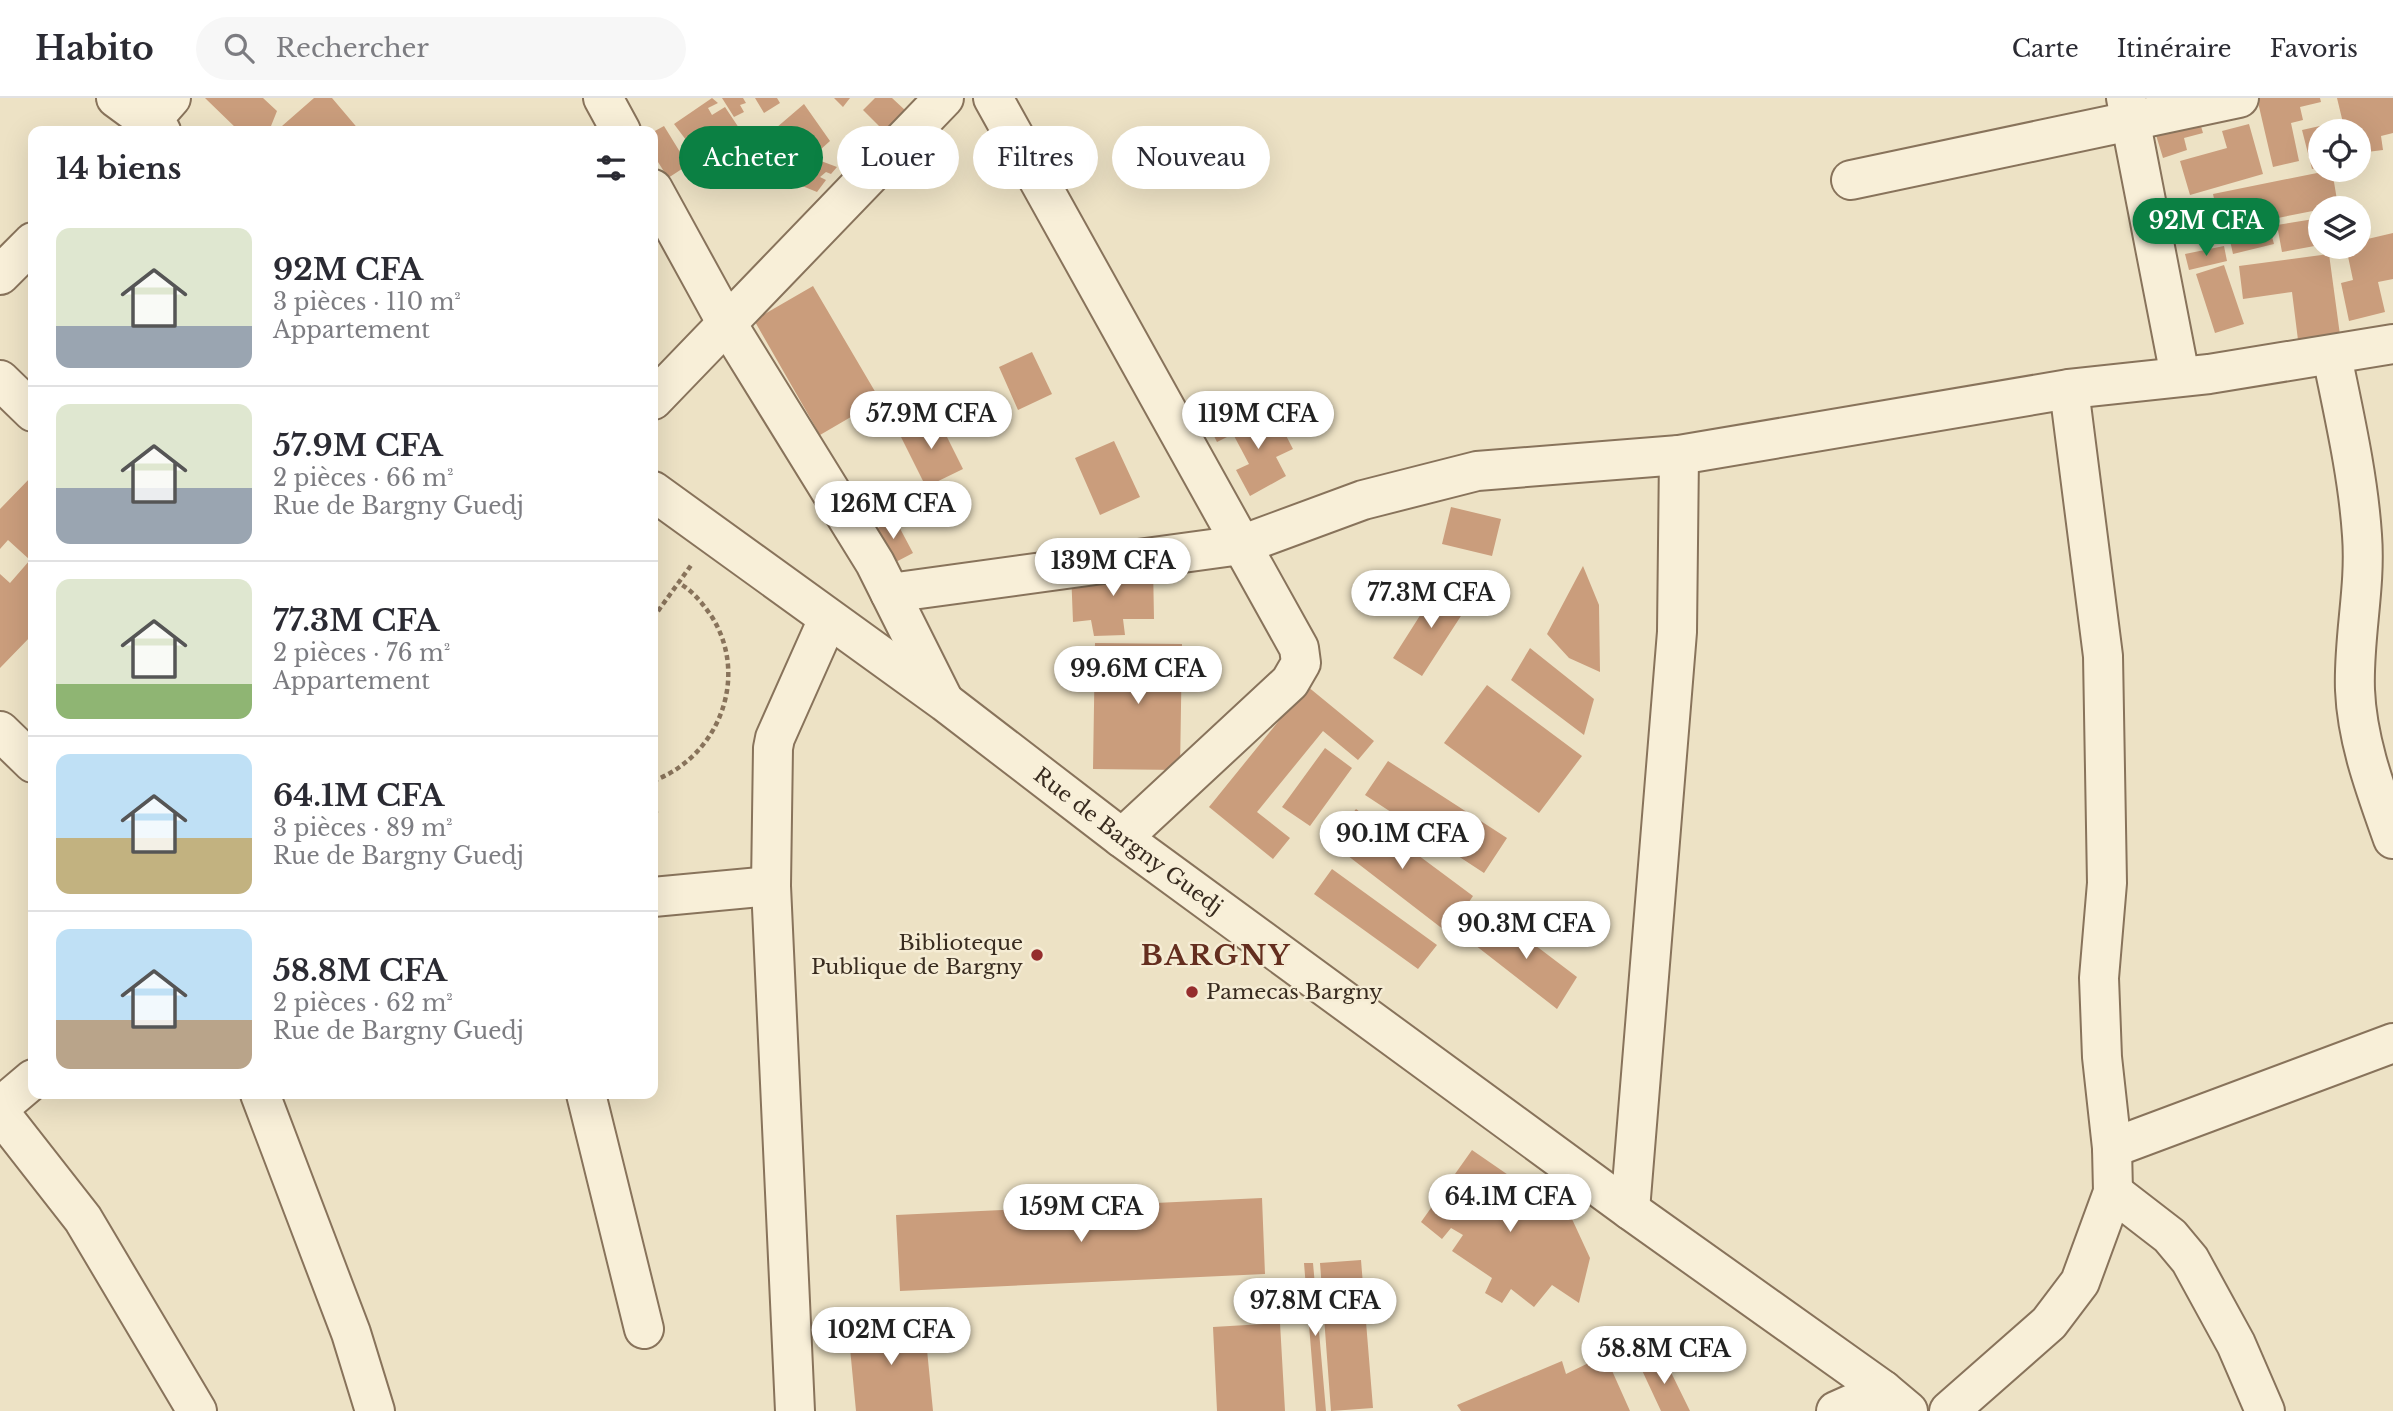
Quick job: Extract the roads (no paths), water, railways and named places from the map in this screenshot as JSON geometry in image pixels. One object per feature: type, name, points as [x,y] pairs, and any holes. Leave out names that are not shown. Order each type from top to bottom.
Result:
[{"type":"street","points":[[116,98],[156,121]]},
{"type":"street","points":[[658,395],[944,98]]},
{"type":"street","points":[[993,98],[1299,649],[1301,663],[1290,682],[1122,838]]},
{"type":"street","points":[[1851,180],[2128,109],[2239,98]]},
{"type":"street","points":[[2128,109],[2180,376]]},
{"type":"street","points":[[658,198],[726,322],[875,564],[945,702]]},
{"type":"street","points":[[0,275],[28,247]]},
{"type":"street","points":[[890,593],[1241,545],[1363,500],[1477,471],[1679,455],[2069,389],[2332,356],[2393,344]]},
{"type":"street","points":[[2332,356],[2347,428],[2362,533],[2364,578],[2355,688],[2357,714],[2362,745],[2393,839]]},
{"type":"street","points":[[0,380],[28,407]]},
{"type":"street","points":[[1949,1411],[2049,1323],[2080,1282],[2113,1192],[2112,1148],[2102,1057],[2099,978],[2107,883],[2103,656],[2069,389]]},
{"type":"street","points":[[1630,1210],[1677,632],[1679,455]]},
{"type":"street","name":"Rue de Bargny Guedj","points":[[658,495],[945,702],[1122,838],[1630,1210],[1896,1400]]},
{"type":"street","points":[[795,1411],[771,886],[775,738],[828,618]]},
{"type":"street","points":[[658,897],[771,886]]},
{"type":"street","points":[[2112,1148],[2393,1043]]},
{"type":"street","points":[[0,1107],[28,1083]]},
{"type":"street","points":[[262,1099],[351,1333],[375,1411]]},
{"type":"street","points":[[587,1099],[644,1329]]},
{"type":"street","points":[[0,1113],[83,1219],[197,1411]]},
{"type":"street","points":[[2113,1192],[2170,1236],[2190,1260],[2236,1344],[2265,1411]]},
{"type":"street","points":[[1836,1411],[1896,1400]]},
{"type":"place","name":"Biblioteque Publique de Bargny","points":[[1037,955]]},
{"type":"place","name":"Pamecas Bargny","points":[[1192,992]]},
{"type":"district","name":"BARGNY","points":[[1216,955]]}]
